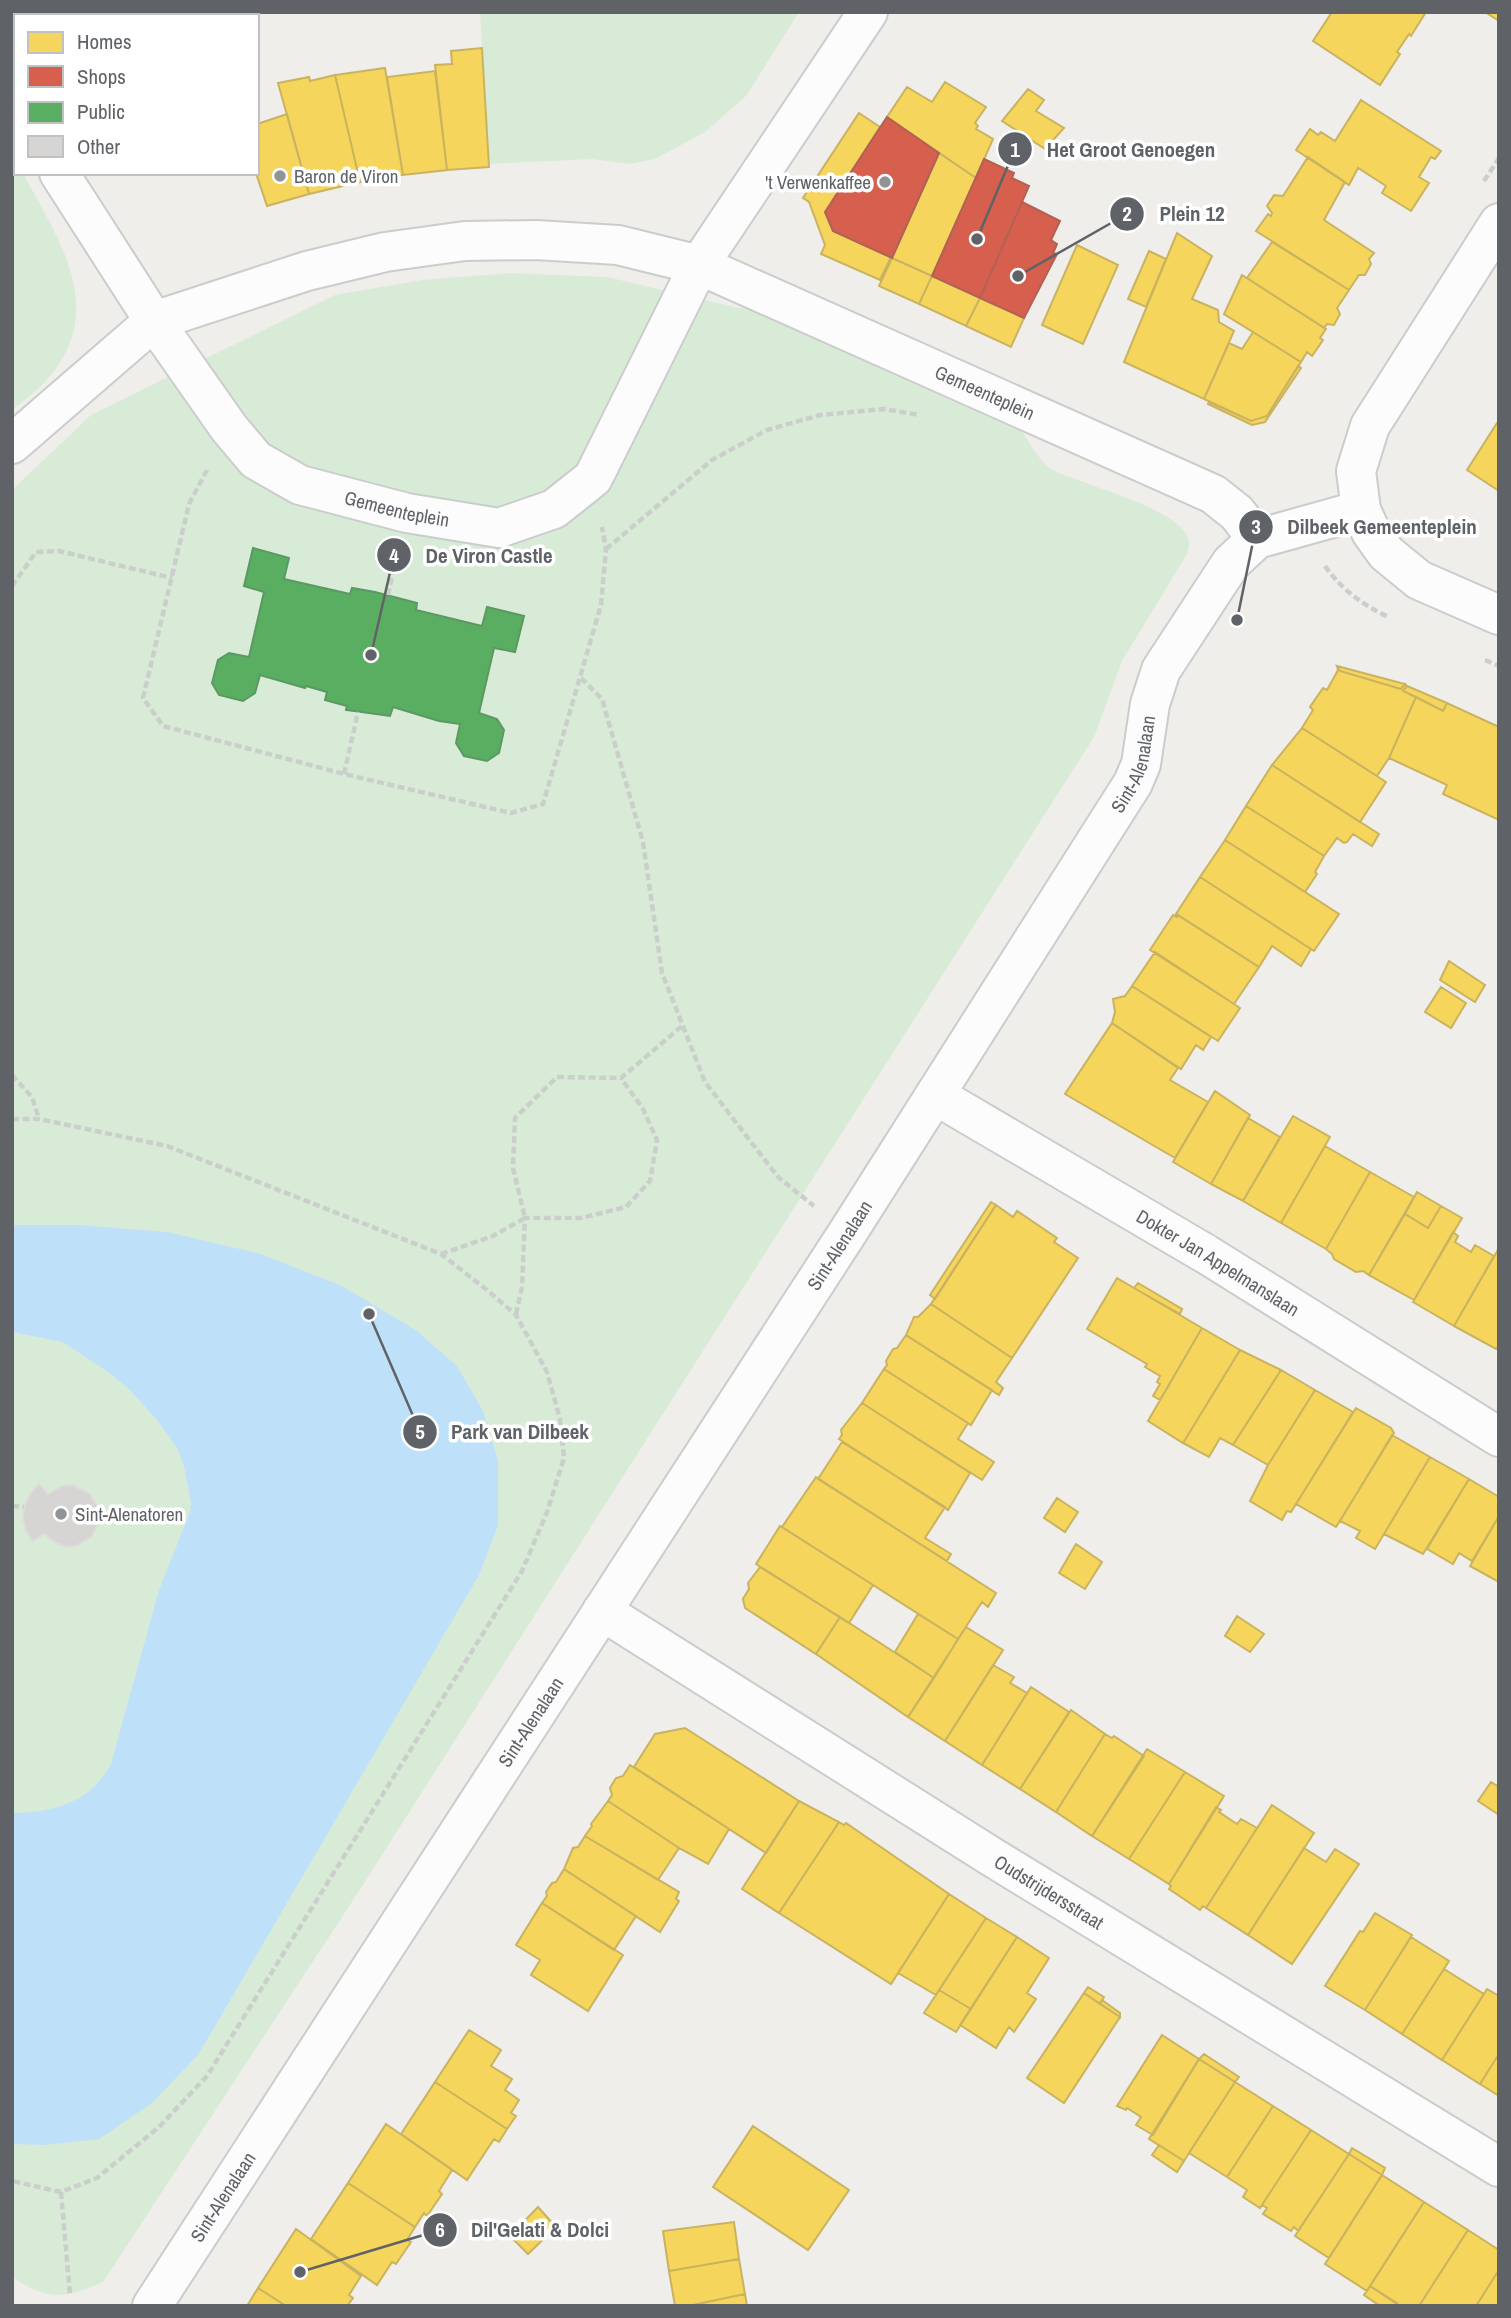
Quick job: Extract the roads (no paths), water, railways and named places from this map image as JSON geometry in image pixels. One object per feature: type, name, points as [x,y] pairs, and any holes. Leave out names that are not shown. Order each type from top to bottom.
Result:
[{"type":"street","points":[[699,265],[868,12]]},
{"type":"street","name":"Gemeenteplein","points":[[60,175],[154,321],[229,428],[256,460],[300,485],[408,513],[499,528],[554,509],[593,478],[699,265]]},
{"type":"street","points":[[1499,223],[1370,426],[1356,471],[1361,510],[1371,532],[1386,553],[1419,580],[1499,615]]},
{"type":"street","name":"Gemeenteplein","points":[[12,444],[154,321],[307,271],[385,252],[465,241],[536,240],[618,245],[699,265],[1213,494],[1237,513],[1257,539]]},
{"type":"street","name":"Sint-Alenalaan","points":[[152,2306],[848,1232],[1133,783],[1141,764],[1150,704],[1161,670],[1231,563],[1257,539],[1361,510]]},
{"type":"street","name":"Dokter Jan Appelmanslaan","points":[[935,1096],[1206,1254],[1499,1437]]},
{"type":"street","name":"Oudstrijdersstraat","points":[[603,1611],[981,1850],[1499,2167]]},
{"type":"water","points":[[12,1225],[78,1225],[167,1232],[261,1254],[342,1286],[417,1331],[457,1366],[483,1411],[498,1461],[498,1525],[479,1575],[198,2055],[152,2103],[99,2139],[45,2145],[12,2144],[12,1813],[42,1811],[70,1803],[93,1788],[111,1764],[159,1590],[190,1512],[191,1502],[184,1466],[177,1448],[130,1390],[63,1342],[12,1332]]},
{"type":"place","name":"Baron de Viron","points":[[280,176]]},
{"type":"place","name":"'t Verwenkaffee","points":[[885,182]]},
{"type":"place","name":"Het Groot Genoegen","points":[[977,239]]},
{"type":"place","name":"Plein 12","points":[[1018,276]]},
{"type":"place","name":"Dilbeek Gemeenteplein","points":[[1237,620]]},
{"type":"place","name":"De Viron Castle","points":[[371,655]]},
{"type":"place","name":"Park van Dilbeek","points":[[369,1314]]},
{"type":"place","name":"Sint-Alenatoren","points":[[61,1514]]},
{"type":"place","name":"Dil'Gelati & Dolci","points":[[300,2272]]}]
